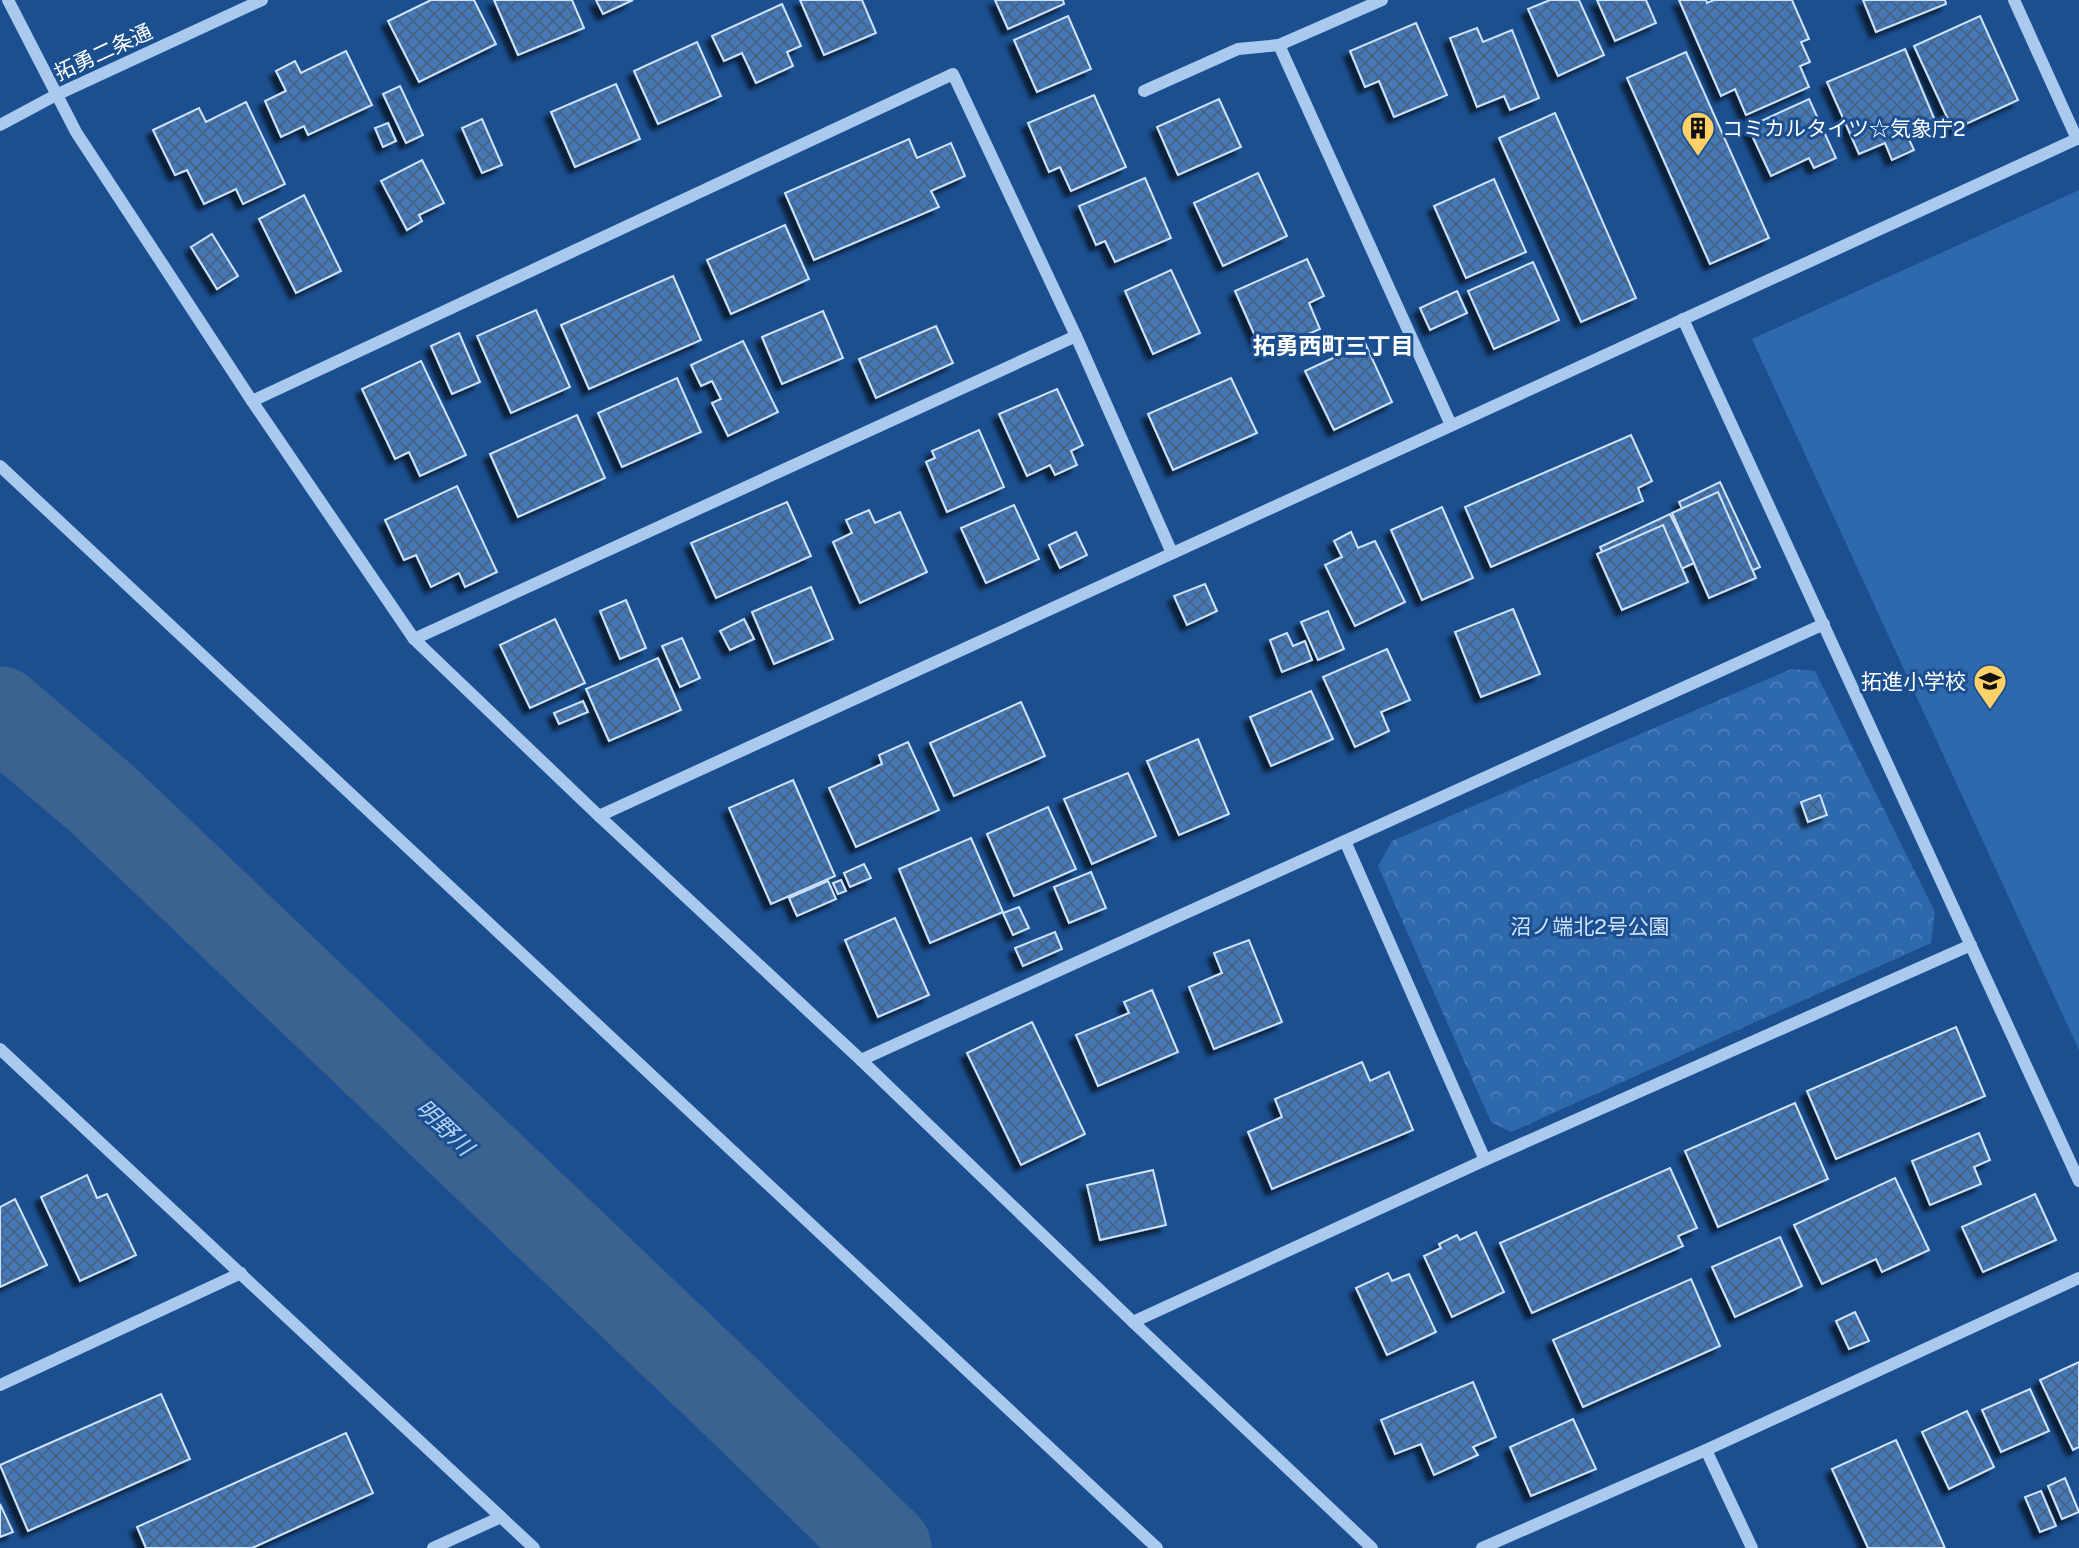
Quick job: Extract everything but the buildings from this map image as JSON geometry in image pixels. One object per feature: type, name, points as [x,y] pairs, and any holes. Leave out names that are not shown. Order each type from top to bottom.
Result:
[{"type":"street","points":[[8,0],[76,132],[252,401],[414,639],[861,1060],[1372,1548]]},
{"type":"street","name":"拓勇二条通","points":[[0,125],[56,95],[262,0]]},
{"type":"street","points":[[1143,92],[1238,49],[1279,46],[1381,0]]},
{"type":"street","points":[[599,816],[2078,139],[2014,0]]},
{"type":"street","points":[[1279,46],[1451,425]]},
{"type":"street","points":[[252,401],[953,74],[1076,336],[1172,553]]},
{"type":"street","points":[[1683,319],[2079,1181]]},
{"type":"street","points":[[414,639],[1076,336]]},
{"type":"street","points":[[0,466],[1157,1548]]},
{"type":"street","points":[[861,1060],[1824,624]]},
{"type":"street","points":[[1345,841],[1485,1160]]},
{"type":"street","points":[[1133,1322],[1485,1160],[1971,945]]},
{"type":"street","points":[[0,1049],[534,1548]]},
{"type":"street","points":[[0,1385],[241,1273]]},
{"type":"street","points":[[1482,1548],[1706,1450],[2079,1278]]},
{"type":"street","points":[[1706,1450],[1752,1548]]},
{"type":"street","points":[[433,1548],[501,1517]]},
{"type":"green space","name":"拓進小学校","points":[[2079,190],[2079,1050],[1752,339]]},
{"type":"green space","name":"沼ノ端北2号公園","points":[[1791,669],[1815,671],[1935,912],[1931,943],[1511,1132],[1491,1122],[1378,866],[1392,841]]},
{"type":"waterway","name":"明野川","points":[[0,712],[102,799],[728,1394],[886,1548]]},
{"type":"place","name":"コミカルタイツ☆気象庁2","points":[[1698,158]]},
{"type":"place","name":"拓進小学校","points":[[1990,711]]},
{"type":"district","name":"拓勇西町三丁目","points":[[1333,345]]}]
